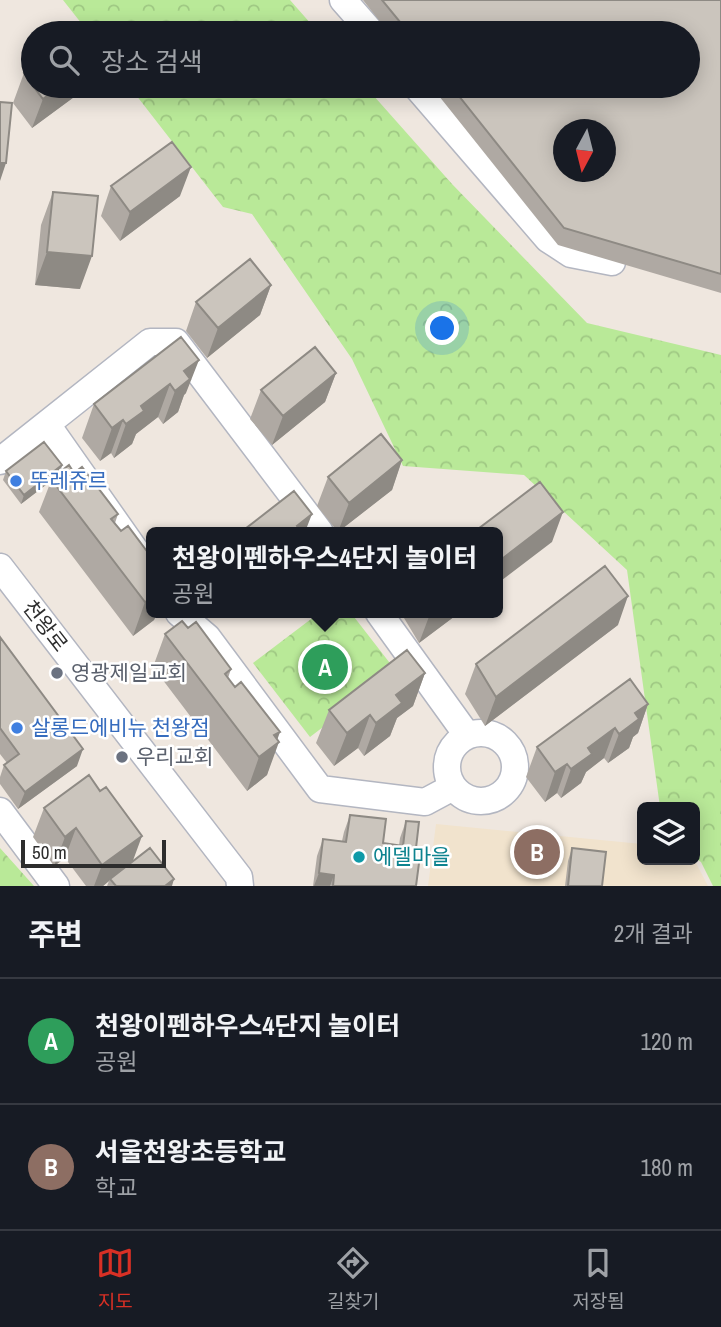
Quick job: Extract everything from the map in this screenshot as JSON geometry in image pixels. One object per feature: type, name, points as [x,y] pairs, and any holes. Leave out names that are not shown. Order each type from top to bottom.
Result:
[{"type":"street","points":[[343,0],[361,21]]},
{"type":"street","points":[[426,98],[548,239],[571,254],[612,262]]},
{"type":"street","points":[[0,461],[150,342],[176,342],[316,527]]},
{"type":"street","points":[[48,425],[146,565]]},
{"type":"street","name":"천왕로","points":[[0,567],[239,877],[240,886]]},
{"type":"street","points":[[185,618],[206,637],[320,789],[425,802],[453,787]]},
{"type":"street","points":[[383,618],[467,735]]},
{"type":"street","points":[[478,733],[501,739],[509,747],[515,770],[505,791],[496,797],[472,800],[453,787],[447,768],[448,758],[452,748],[467,735],[478,733]]},
{"type":"street","points":[[0,811],[56,886]]},
{"type":"shaded area","points":[[436,824],[637,844],[637,865],[697,865],[708,886],[428,886]]},
{"type":"green space","points":[[63,0],[290,0],[308,21],[80,21]]},
{"type":"green space","points":[[138,98],[376,98],[452,184],[587,323],[721,355],[721,886],[713,886],[700,861],[700,802],[659,802],[627,570],[524,475],[403,466],[352,359],[252,214],[223,207]]},
{"type":"green space","points":[[312,618],[355,618],[396,671],[310,737],[253,663]]},
{"type":"green space","points":[[0,848],[34,886],[0,886]]},
{"type":"building","points":[[382,0],[721,0],[721,274],[564,228],[461,98],[700,98],[700,21],[399,21]]},
{"type":"building","points":[[0,102],[12,103],[6,163],[0,163]]},
{"type":"building","points":[[172,142],[191,167],[130,212],[111,186]]},
{"type":"building","points":[[53,192],[98,196],[92,256],[47,252]]},
{"type":"building","points":[[250,259],[271,285],[218,328],[196,302]]},
{"type":"building","points":[[181,337],[199,360],[184,371],[190,379],[175,391],[170,384],[141,406],[144,411],[126,424],[123,420],[112,428],[94,404]]},
{"type":"building","points":[[315,347],[336,373],[283,416],[261,390]]},
{"type":"building","points":[[381,434],[402,460],[349,503],[328,477]]},
{"type":"building","points":[[44,442],[62,465],[24,495],[6,471]]},
{"type":"building","points":[[69,465],[74,473],[82,467],[118,514],[111,519],[121,531],[128,526],[146,550],[146,601],[145,602],[51,479]]},
{"type":"building","points":[[540,482],[563,512],[503,558],[503,527],[481,527]]},
{"type":"building","points":[[294,491],[312,514],[298,527],[247,527]]},
{"type":"building","points":[[605,566],[628,596],[496,697],[476,664]]},
{"type":"building","points":[[182,621],[188,628],[196,622],[231,669],[225,674],[235,687],[241,682],[280,732],[274,735],[279,742],[259,757],[165,634]]},
{"type":"building","points":[[0,637],[83,749],[25,792],[4,765],[19,754],[0,728]]},
{"type":"building","points":[[407,650],[425,673],[396,695],[402,703],[376,723],[370,715],[347,733],[329,710]]},
{"type":"building","points":[[630,679],[648,704],[635,713],[639,719],[619,734],[615,728],[588,748],[592,754],[571,769],[567,764],[555,772],[537,747]]},
{"type":"building","points":[[89,775],[100,791],[106,787],[142,836],[102,865],[76,828],[65,837],[44,808]]},
{"type":"building","name":"에델마을","points":[[350,815],[386,819],[383,843],[403,846],[406,821],[419,822],[416,848],[421,848],[416,886],[333,886],[334,875],[319,873],[323,839],[346,842]]},
{"type":"building","points":[[150,848],[174,879],[165,886],[116,886],[110,879]]},
{"type":"building","points":[[572,848],[606,852],[602,886],[568,886]]},
{"type":"place","name":"뚜레쥬르","points":[[16,481]]},
{"type":"place","name":"천왕이펜하우스4단지 놀이터","points":[[325,667]]},
{"type":"place","name":"영광제일교회","points":[[57,673]]},
{"type":"place","name":"살롱드에비뉴 천왕점","points":[[17,728]]},
{"type":"place","name":"우리교회","points":[[122,757]]},
{"type":"place","name":"서울천왕초등학교","points":[[537,852]]},
{"type":"place","name":"에델마을","points":[[359,857]]}]
